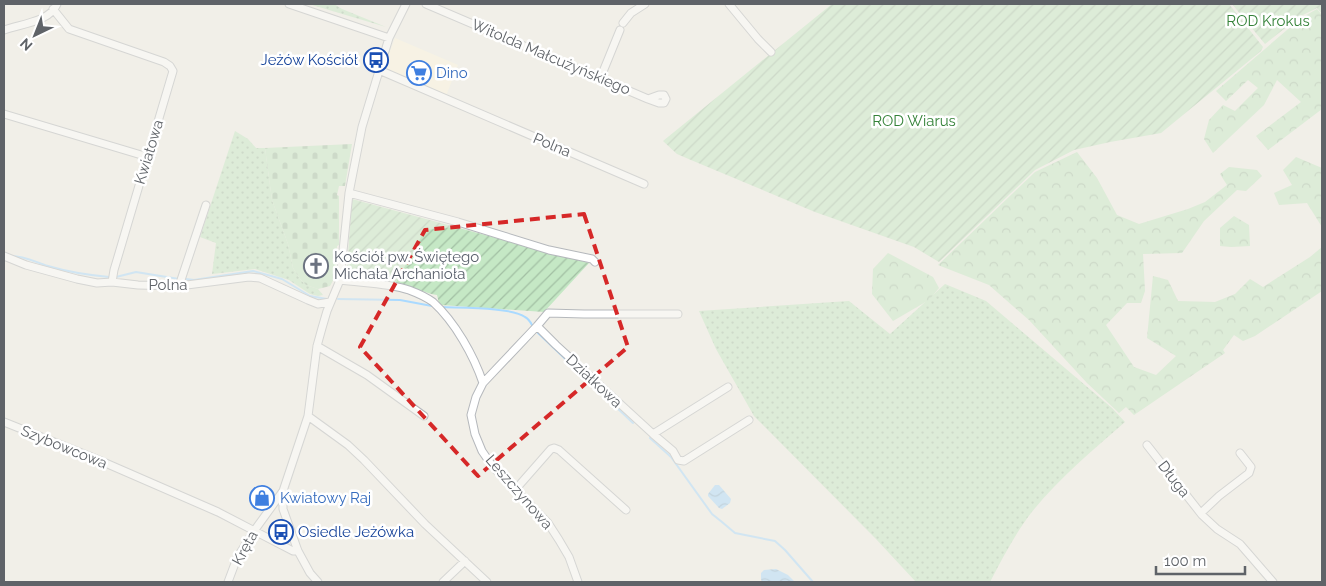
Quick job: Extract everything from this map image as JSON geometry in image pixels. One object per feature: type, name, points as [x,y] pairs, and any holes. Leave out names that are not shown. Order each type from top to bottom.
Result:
[{"type":"street","points":[[289,4],[389,38]]},
{"type":"street","points":[[318,582],[310,573],[298,551],[284,509],[283,491],[308,416],[317,346],[330,302],[340,280],[349,193],[362,127],[389,38],[406,4]]},
{"type":"street","name":"Witolda Małcużyńskiego","points":[[426,4],[648,99]]},
{"type":"street","points":[[600,79],[621,26],[631,13],[645,4]]},
{"type":"street","points":[[729,4],[771,52]]},
{"type":"street","points":[[4,30],[41,20],[55,6]]},
{"type":"street","name":"Kwiatowa","points":[[55,6],[69,29],[164,62],[173,71],[112,282]]},
{"type":"street","name":"Polna","points":[[379,70],[644,184]]},
{"type":"street","points":[[4,114],[148,157]]},
{"type":"street","points":[[349,193],[458,222],[548,250],[592,259],[595,262]]},
{"type":"street","points":[[179,286],[206,205]]},
{"type":"street","name":"Polna","points":[[4,256],[26,265],[97,283],[112,282],[179,286],[248,277],[260,278],[318,304],[330,302]]},
{"type":"street","points":[[340,280],[400,288],[421,295],[432,302],[454,325],[479,370],[483,383]]},
{"type":"street","points":[[483,383],[548,313],[678,314]]},
{"type":"street","name":"Działkowa","points":[[534,328],[563,351],[673,451],[678,460],[684,461],[749,420]]},
{"type":"street","points":[[317,346],[366,375],[424,416]]},
{"type":"street","name":"Leszczynowa","points":[[483,383],[476,397],[471,416],[475,434],[482,451],[493,467],[548,523],[569,557],[578,582]]},
{"type":"street","points":[[653,434],[728,387]]},
{"type":"street","points":[[308,416],[348,445],[425,524],[487,582]]},
{"type":"street","name":"Szybowcowa","points":[[4,422],[124,471],[218,512],[254,531]]},
{"type":"street","name":"Długa","points":[[1147,445],[1201,513],[1217,529],[1240,544],[1273,582]]},
{"type":"street","points":[[515,490],[551,449],[554,448],[559,450],[626,510]]},
{"type":"street","name":"Długa","points":[[1201,513],[1248,473],[1251,467],[1240,452]]},
{"type":"street","name":"Kręta","points":[[228,582],[237,558],[283,491]]},
{"type":"street","points":[[254,531],[292,551],[298,551]]},
{"type":"street","points":[[443,582],[465,561]]},
{"type":"highlighted area","points":[[584,214],[628,347],[478,476],[360,347],[425,230]]},
{"type":"shaded area","points":[[395,38],[458,65],[446,96],[386,71],[384,67]]},
{"type":"green space","points":[[309,4],[334,4],[386,27]]},
{"type":"green space","name":"ROD Wiarus","points":[[832,4],[1229,4],[1263,47],[1261,51],[1161,133],[1074,150],[1035,170],[939,262],[914,247],[815,212],[677,154],[663,141]]},
{"type":"green space","name":"ROD Krokus","points":[[1232,4],[1322,4],[1322,14],[1317,8],[1299,17],[1265,44]]},
{"type":"green space","points":[[1317,9],[1322,15],[1322,109],[1268,150],[1256,136],[1301,102],[1277,80],[1264,105],[1213,153],[1204,139],[1209,120],[1223,105],[1235,111],[1258,88],[1248,80],[1226,101],[1216,91],[1301,18]]},
{"type":"green space","points":[[235,131],[248,139],[256,148],[265,148],[272,200],[288,244],[293,268],[306,285],[318,289],[323,295],[310,294],[289,280],[255,269],[212,274],[216,243],[200,237]]},
{"type":"green space","points":[[352,144],[345,186],[339,186],[337,195],[339,196],[339,245],[337,246],[336,275],[330,286],[318,289],[306,285],[293,268],[288,244],[272,200],[265,148]]},
{"type":"green space","points":[[1077,152],[1097,178],[1117,215],[1139,224],[1205,202],[1227,185],[1220,174],[1229,167],[1257,170],[1262,176],[1246,191],[1237,190],[1204,221],[1182,253],[1143,254],[1145,291],[1141,303],[1127,303],[1106,325],[1134,367],[1156,375],[1176,356],[1147,338],[1153,276],[1168,280],[1178,301],[1215,302],[1235,294],[1250,279],[1263,287],[1310,257],[1322,247],[1322,291],[1255,336],[1243,341],[1234,335],[1223,350],[1225,353],[1134,415],[1126,407],[1119,413],[1087,383],[1029,320],[989,285],[938,265],[1035,172]]},
{"type":"green space","points":[[1296,157],[1322,168],[1322,227],[1307,203],[1279,205],[1274,193],[1292,185],[1283,170]]},
{"type":"green space","points":[[352,199],[589,263],[544,312],[441,305],[437,295],[347,269]]},
{"type":"green space","points":[[1234,216],[1249,225],[1250,246],[1220,246],[1220,228]]},
{"type":"green space","points":[[888,253],[933,277],[939,288],[929,300],[893,321],[872,294],[873,269]]},
{"type":"green space","points":[[945,284],[986,301],[1112,408],[1125,422],[1076,466],[1041,501],[1020,529],[990,582],[916,582],[754,416],[716,349],[699,311],[849,301],[890,334]]},
{"type":"water","points":[[715,485],[719,485],[731,499],[730,503],[722,509],[708,496]]},
{"type":"water","points":[[776,569],[788,575],[795,582],[763,582],[761,580],[761,573],[764,570]]},
{"type":"waterway","points":[[11,256],[25,258],[71,272],[109,277]]},
{"type":"waterway","points":[[186,279],[194,280],[253,271],[282,279],[310,296],[327,299]]},
{"type":"waterway","points":[[116,277],[136,272],[179,279]]},
{"type":"waterway","points":[[338,299],[400,300],[432,306]]},
{"type":"waterway","points":[[441,307],[509,311],[525,317],[537,332],[633,423]]},
{"type":"waterway","points":[[650,438],[671,457],[712,514],[735,533],[775,541],[813,582]]},
{"type":"place","name":"Jeżów Kościół","points":[[376,60]]},
{"type":"place","name":"Dino","points":[[419,73]]},
{"type":"place","name":"Kościół pw. Świętego Michała Archanioła","points":[[316,266]]},
{"type":"place","name":"Kwiatowy Raj","points":[[262,498]]},
{"type":"place","name":"Osiedle Jeżówka","points":[[281,532]]}]
